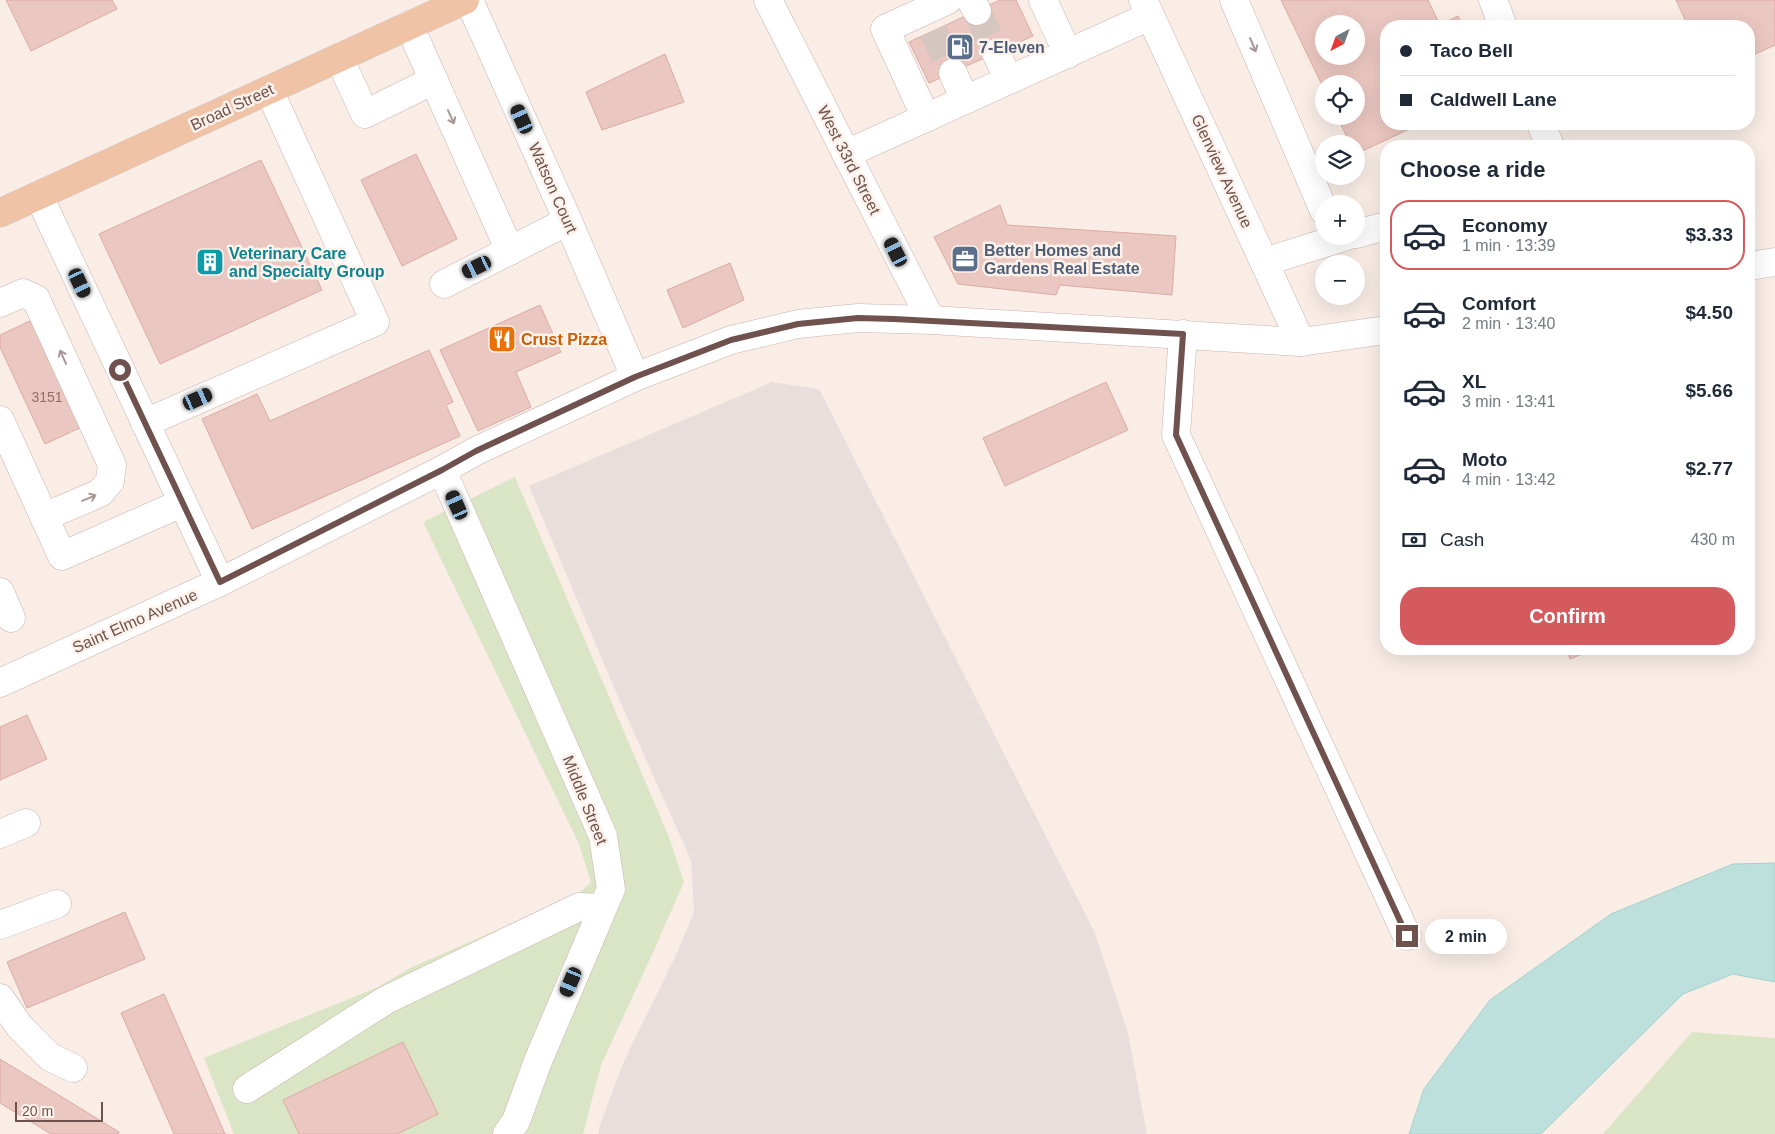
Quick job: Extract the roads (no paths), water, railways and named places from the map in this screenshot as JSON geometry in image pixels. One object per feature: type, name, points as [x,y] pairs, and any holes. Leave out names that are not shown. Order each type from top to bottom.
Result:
[{"type":"main road","name":"Broad Street","points":[[0,214],[464,0]]},
{"type":"street","name":"Watson Court","points":[[469,0],[568,221],[635,377]]},
{"type":"street","name":"West 33rd Street","points":[[768,0],[931,320]]},
{"type":"street","points":[[1043,0],[1068,54]]},
{"type":"street","points":[[1234,0],[1318,195]]},
{"type":"street","points":[[1493,0],[1501,20]]},
{"type":"street","points":[[846,154],[1068,54],[1146,8]]},
{"type":"street","name":"Glenview Avenue","points":[[1146,8],[1301,342]]},
{"type":"street","points":[[926,118],[885,29],[935,14]]},
{"type":"street","points":[[409,25],[510,251]]},
{"type":"street","points":[[996,52],[1009,80]]},
{"type":"street","points":[[339,58],[365,114],[434,80]]},
{"type":"street","points":[[952,73],[965,100]]},
{"type":"street","points":[[145,422],[375,322],[269,90]]},
{"type":"street","points":[[39,196],[220,582]]},
{"type":"street","points":[[444,284],[568,221]]},
{"type":"street","points":[[1365,231],[1380,227]]},
{"type":"street","points":[[1264,262],[1316,245]]},
{"type":"street","points":[[1755,265],[1775,262]]},
{"type":"street","points":[[0,303],[23,293],[36,299],[112,465],[110,481],[100,493],[44,517]]},
{"type":"street","name":"Saint Elmo Avenue","points":[[0,682],[220,582],[476,451],[635,377],[731,340],[798,324],[858,318],[931,320],[1301,342],[1380,331]]},
{"type":"street","points":[[1183,334],[1176,435],[1407,936]]},
{"type":"street","points":[[0,420],[62,556],[182,503]]},
{"type":"street","name":"Middle Street","points":[[442,470],[603,836],[610,889],[541,1053],[516,1121],[506,1134]]},
{"type":"street","points":[[0,592],[12,618]]},
{"type":"street","points":[[0,834],[26,823]]},
{"type":"street","points":[[0,925],[57,904]]},
{"type":"street","points":[[246,1089],[386,1000],[579,907],[602,908]]},
{"type":"street","points":[[0,998],[19,1026],[50,1057],[73,1068]]},
{"type":"water","points":[[1775,863],[1775,982],[1733,974],[1683,994],[1541,1134],[1409,1134],[1424,1089],[1490,1000],[1611,914],[1733,864]]},
{"type":"tunnel","points":[[977,11],[996,53]]},
{"type":"tunnel","points":[[933,31],[953,73]]},
{"type":"place","name":"7-Eleven","points":[[960,47]]},
{"type":"place","name":"Better Homes and Gardens Real Estate","points":[[965,259]]},
{"type":"place","name":"Veterinary Care and Specialty Group","points":[[210,262]]},
{"type":"place","name":"Crust Pizza","points":[[502,339]]}]
